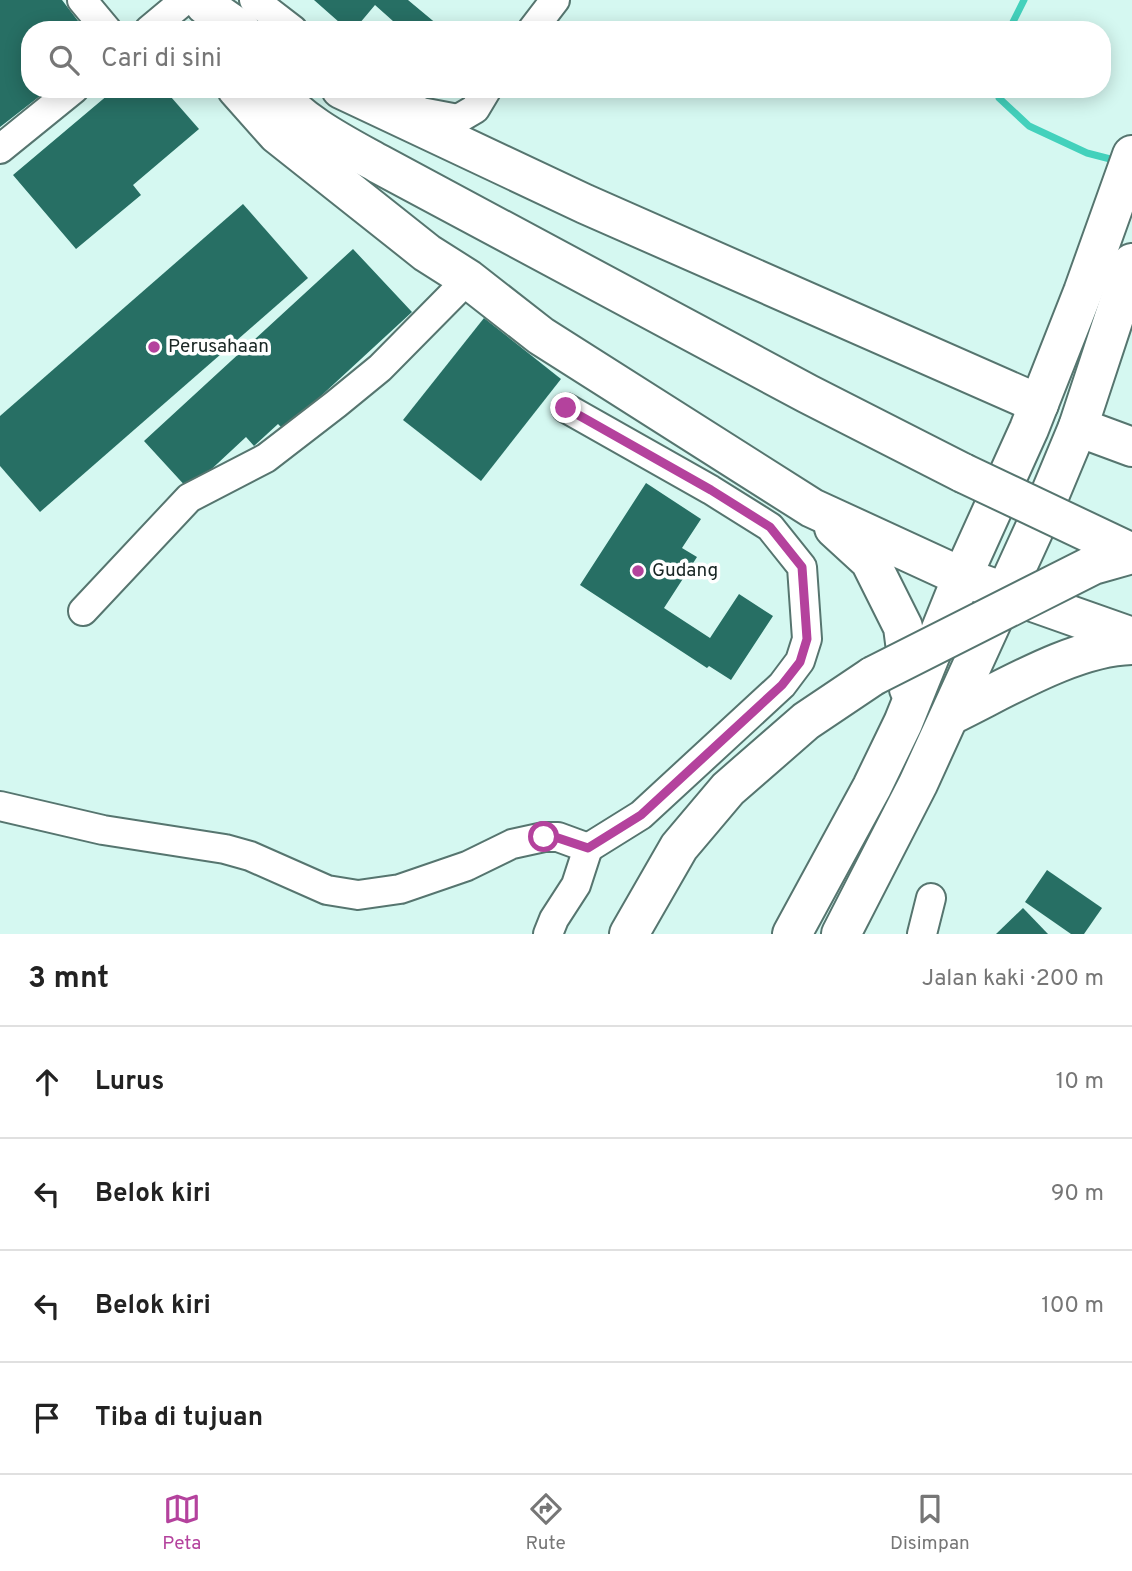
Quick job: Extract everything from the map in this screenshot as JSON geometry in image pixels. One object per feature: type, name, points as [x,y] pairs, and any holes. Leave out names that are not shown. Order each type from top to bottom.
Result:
[{"type":"highway","points":[[203,9],[225,21]]},
{"type":"highway","points":[[245,98],[277,134],[427,253],[468,279],[541,336],[812,508],[962,577],[1132,637]]},
{"type":"highway","points":[[282,98],[322,132],[783,381],[963,473],[1132,554]]},
{"type":"highway","points":[[360,98],[623,221],[1039,404]]},
{"type":"highway","points":[[841,934],[886,850],[951,715],[1078,427],[1100,298],[1132,155]]},
{"type":"highway","points":[[792,934],[872,787],[903,723],[962,577],[1039,404],[1100,298],[1132,263]]},
{"type":"highway","points":[[1078,427],[1132,447]]},
{"type":"highway","points":[[812,508],[870,561],[903,627],[910,681],[903,723]]},
{"type":"highway","points":[[629,934],[679,847],[728,789],[806,720],[873,677],[1093,565],[1132,554]]},
{"type":"highway","points":[[951,715],[1084,653],[1114,645],[1132,645]]},
{"type":"street","points":[[82,0],[100,21]]},
{"type":"street","points":[[254,0],[281,21]]},
{"type":"street","points":[[283,0],[307,21]]},
{"type":"street","points":[[539,21],[555,0]]},
{"type":"street","points":[[172,21],[203,9]]},
{"type":"street","points":[[0,149],[63,98]]},
{"type":"street","points":[[399,98],[421,112],[458,119],[475,108],[481,98]]},
{"type":"street","points":[[83,611],[189,498],[267,458],[336,404],[380,368],[468,279]]},
{"type":"street","points":[[548,934],[554,919],[576,885],[588,848],[641,815],[782,685],[800,662],[807,639],[802,567],[770,527],[711,490],[566,408]]},
{"type":"street","points":[[0,806],[103,830],[225,849],[250,856],[327,890],[358,895],[400,889],[467,866],[512,844],[544,837],[558,838],[588,848]]},
{"type":"street","points":[[922,934],[930,898]]},
{"type":"building","points":[[0,0],[62,0],[78,21],[21,21],[21,98],[37,98],[0,127]]},
{"type":"building","points":[[314,0],[408,0],[433,21],[393,21],[375,5],[362,21],[338,21]]},
{"type":"building","points":[[104,98],[172,98],[199,129],[133,185],[141,195],[76,249],[13,175]]},
{"type":"building","name":"Perusahaan","points":[[243,204],[308,278],[40,512],[0,466],[0,416]]},
{"type":"building","points":[[353,249],[412,312],[284,430],[278,424],[254,446],[246,437],[189,490],[144,441]]},
{"type":"building","points":[[484,318],[561,379],[481,481],[403,420]]},
{"type":"building","name":"Gudang","points":[[646,483],[701,519],[682,548],[697,557],[664,608],[710,638],[739,594],[773,616],[731,680],[709,666],[707,668],[580,585]]},
{"type":"building","points":[[1047,870],[1102,908],[1084,934],[1071,934],[1025,902]]},
{"type":"building","points":[[1023,908],[1048,934],[996,934]]},
{"type":"waterway","points":[[1014,21],[1024,0]]},
{"type":"waterway","points":[[999,98],[1029,126],[1087,153],[1118,161]]},
{"type":"place","name":"Perusahaan","points":[[154,347]]},
{"type":"place","name":"Gudang","points":[[638,571]]},
{"type":"route","points":[[544,837],[558,838],[588,848],[641,815],[782,685],[800,662],[807,639],[802,567],[770,527],[711,490],[566,408]]}]
